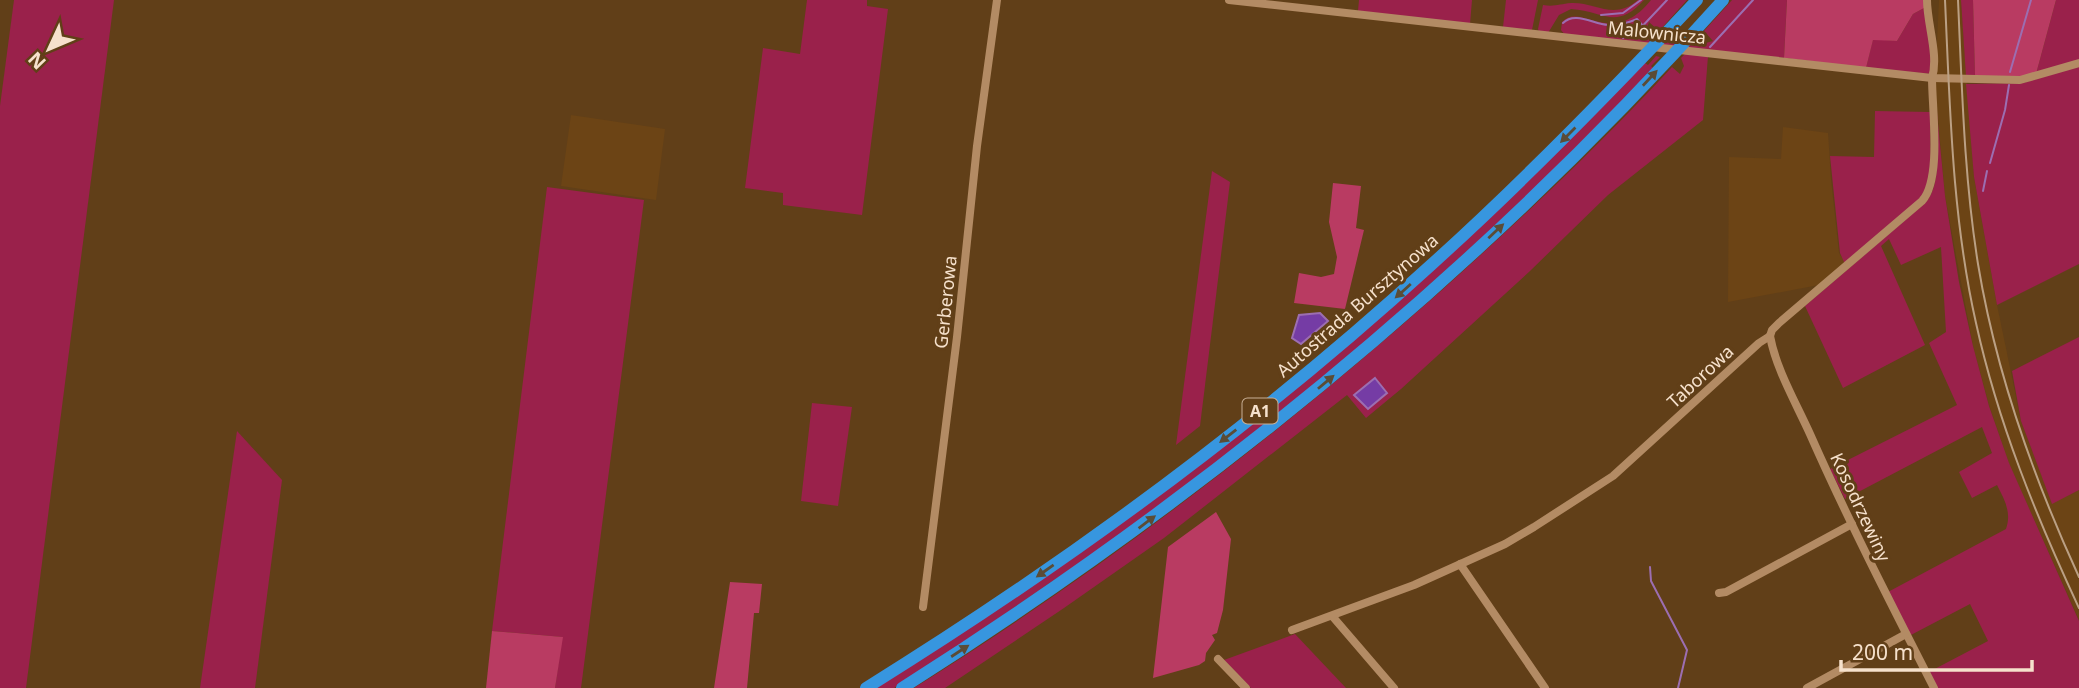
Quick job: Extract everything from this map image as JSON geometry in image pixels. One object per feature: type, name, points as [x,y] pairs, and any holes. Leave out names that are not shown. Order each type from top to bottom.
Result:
[{"type":"highway","name":"Autostrada Bursztynowa","points":[[866,688],[957,631],[1098,534],[1272,401],[1453,245],[1557,146],[1697,0]]},
{"type":"highway","name":"Autostrada Bursztynowa","points":[[902,688],[1083,568],[1196,485],[1296,406],[1407,312],[1510,218],[1572,159],[1723,0]]},
{"type":"street","name":"Gerberowa","points":[[923,607],[957,337],[977,146],[997,0]]},
{"type":"street","name":"Malownicza","points":[[1229,0],[1932,78],[2020,80],[2079,63]]},
{"type":"street","name":"Taborowa","points":[[1292,630],[1333,617],[1460,564],[1534,527],[1604,483],[1770,335],[1776,326],[1906,216],[1929,193],[1934,172],[1932,78],[1935,64],[1927,0]]},
{"type":"street","name":"Kosodrzewiny","points":[[1770,335],[1782,372],[1852,524],[1934,688]]},
{"type":"street","points":[[1719,593],[1726,592],[1852,524]]},
{"type":"street","points":[[1460,564],[1545,688]]},
{"type":"street","points":[[1333,617],[1394,688]]},
{"type":"street","points":[[1807,688],[1906,634]]},
{"type":"street","points":[[1218,659],[1247,688]]},
{"type":"shaded area","points":[[14,0],[114,0],[26,688],[0,688],[0,106]]},
{"type":"shaded area","points":[[807,0],[867,0],[867,6],[888,9],[862,215],[783,205],[783,193],[745,188],[763,48],[800,54]]},
{"type":"shaded area","points":[[1359,0],[1472,0],[1470,24],[1358,11]]},
{"type":"shaded area","points":[[1506,0],[1538,0],[1532,30],[1503,27]]},
{"type":"shaded area","points":[[1638,0],[1644,0],[1625,15],[1609,17],[1571,9],[1559,15],[1548,33],[1539,32],[1538,29],[1543,5],[1580,3],[1613,10],[1629,6]]},
{"type":"shaded area","points":[[1651,0],[1687,0],[1659,31],[1649,22],[1646,31],[1648,37],[1702,44],[1713,41],[1704,31],[1732,0],[1787,0],[1784,58],[1565,35],[1561,30],[1562,22],[1570,17],[1599,22],[1623,22]]},
{"type":"shaded area","points":[[1787,0],[1925,0],[1924,8],[1913,14],[1897,41],[1873,40],[1866,68],[1784,58]]},
{"type":"shaded area","points":[[1939,0],[1961,0],[1974,177],[2021,421],[2052,503],[2079,490],[2079,620],[2009,464],[1973,346],[1945,196],[1935,86]]},
{"type":"shaded area","points":[[1961,0],[1973,0],[1975,76],[1966,76]]},
{"type":"shaded area","points":[[1973,0],[2056,0],[2036,74],[2025,77],[1975,76]]},
{"type":"shaded area","points":[[2056,0],[2079,0],[2079,60],[2036,74]]},
{"type":"shaded area","points":[[1924,8],[1932,57],[1931,74],[1866,68],[1873,39],[1897,41],[1913,14]]},
{"type":"shaded area","points":[[1685,54],[1708,56],[1703,120],[1608,195],[1530,271],[1366,418],[1347,395],[1164,538],[1064,608],[945,688],[914,688],[1052,597],[1119,549],[1251,450],[1315,398],[1501,237],[1588,154],[1672,67],[1680,74],[1684,66],[1681,58]]},
{"type":"shaded area","points":[[1656,56],[1660,57],[1651,66],[1654,69],[1516,207],[1352,354],[1159,508],[894,688],[874,688],[1248,426],[1645,63],[1648,65]]},
{"type":"shaded area","points":[[2079,66],[2079,264],[1997,305],[1974,177],[1966,84],[2023,83]]},
{"type":"shaded area","points":[[1875,111],[1930,112],[1931,175],[1921,198],[1844,262],[1840,253],[1830,156],[1874,157]]},
{"type":"shaded area","points":[[1934,113],[1937,113],[1945,196],[1959,282],[1973,346],[1989,406],[2009,463],[2079,621],[2079,688],[1935,688],[1927,673],[1988,641],[1970,604],[1909,636],[1886,593],[2006,529],[2008,511],[1997,485],[1972,498],[1959,472],[1992,453],[1982,427],[1845,499],[1830,469],[1957,405],[1929,343],[1946,332],[1941,247],[1901,265],[1889,239],[1881,246],[1925,345],[1843,388],[1805,306],[1925,203],[1935,184],[1937,160]]},
{"type":"shaded area","points":[[571,115],[665,129],[656,200],[561,186]]},
{"type":"shaded area","points":[[1783,127],[1828,133],[1839,253],[1847,265],[1824,284],[1728,302],[1729,157],[1781,159]]},
{"type":"shaded area","points":[[1212,171],[1230,182],[1200,426],[1176,445]]},
{"type":"shaded area","points":[[1333,183],[1361,186],[1356,228],[1364,230],[1345,309],[1294,303],[1299,273],[1321,277],[1334,274],[1337,257],[1329,222]]},
{"type":"shaded area","points":[[547,187],[644,200],[581,688],[555,688],[562,637],[492,631]]},
{"type":"shaded area","points":[[1320,313],[1328,321],[1301,344],[1292,338],[1299,315]]},
{"type":"shaded area","points":[[2079,337],[2079,490],[2052,504],[2021,421],[2012,371]]},
{"type":"shaded area","points":[[1375,378],[1387,393],[1368,409],[1354,395]]},
{"type":"shaded area","points":[[812,403],[852,407],[838,506],[801,501]]},
{"type":"shaded area","points":[[237,431],[282,480],[255,688],[200,688]]},
{"type":"shaded area","points":[[1216,512],[1231,539],[1223,610],[1217,633],[1212,635],[1215,640],[1206,653],[1205,661],[1199,665],[1153,678],[1168,547]]},
{"type":"shaded area","points":[[730,582],[762,584],[759,613],[754,613],[747,688],[714,688]]},
{"type":"shaded area","points":[[492,631],[563,637],[555,688],[486,688]]},
{"type":"shaded area","points":[[1295,634],[1346,688],[1251,688],[1224,660]]},
{"type":"waterway","points":[[1601,15],[1623,13],[1641,0]]},
{"type":"waterway","points":[[1623,38],[1636,33],[1667,0]]},
{"type":"waterway","points":[[1710,47],[1753,0]]},
{"type":"waterway","points":[[2010,72],[2031,0]]},
{"type":"waterway","points":[[1563,23],[1579,18],[1616,25],[1637,19],[1643,26]]},
{"type":"waterway","points":[[1990,163],[2009,85]]},
{"type":"waterway","points":[[1983,191],[1987,171]]},
{"type":"waterway","points":[[1650,567],[1651,581],[1687,650],[1678,688]]},
{"type":"railway","points":[[1945,0],[1957,203],[1976,323],[2007,433],[2048,539],[2079,608]]},
{"type":"railway","points":[[1958,0],[1970,198],[1986,305],[2018,424],[2046,501],[2079,577]]}]
